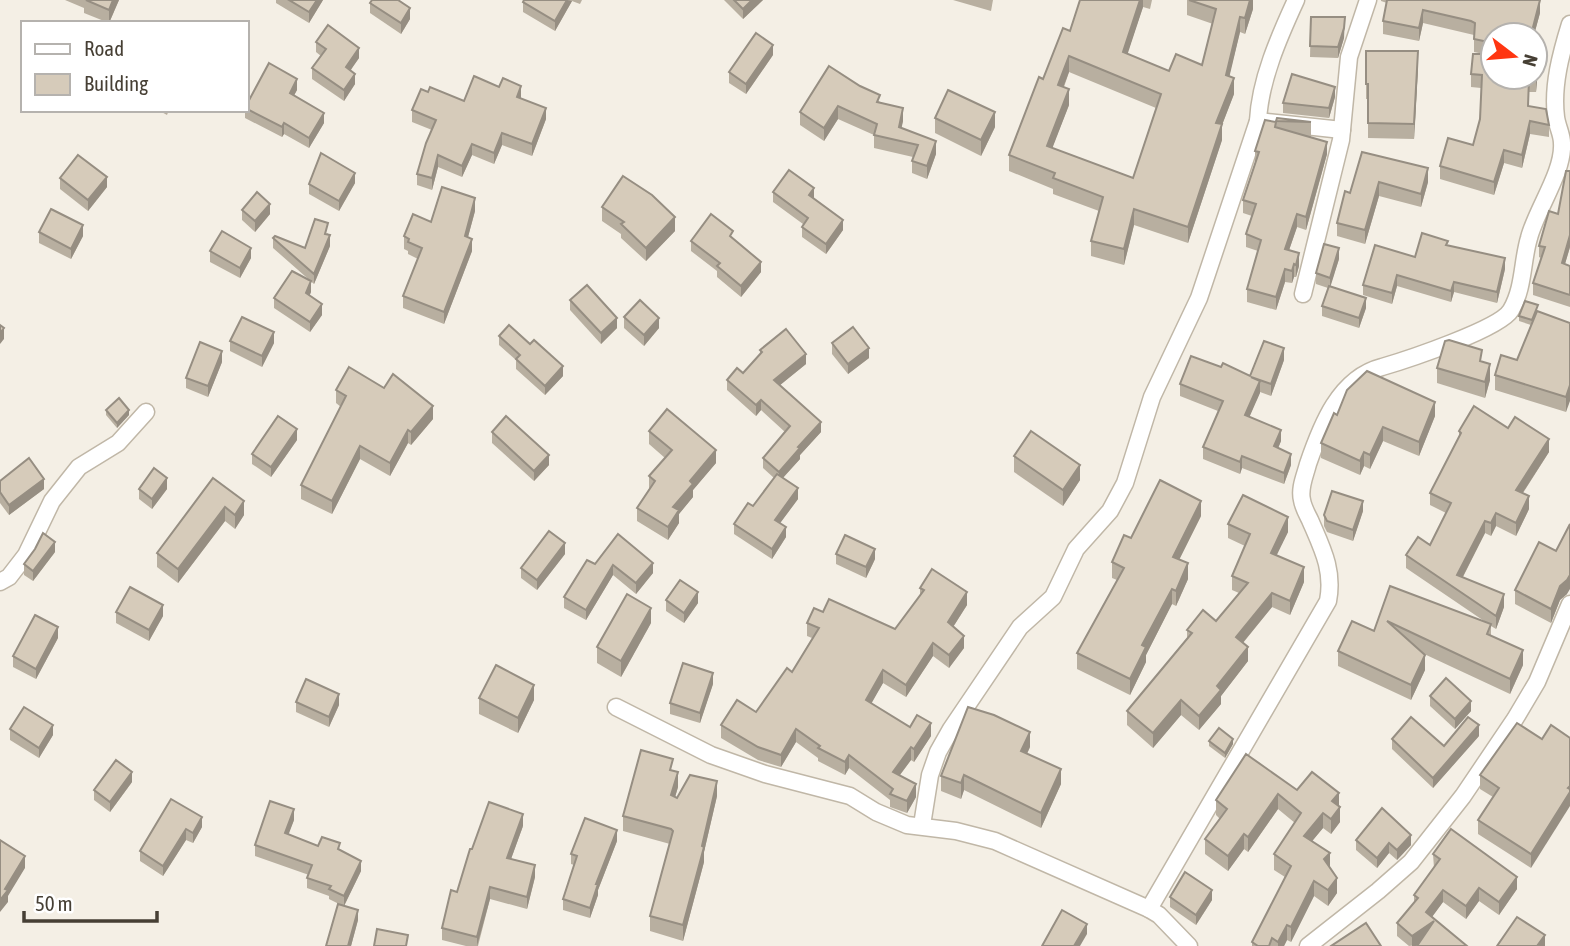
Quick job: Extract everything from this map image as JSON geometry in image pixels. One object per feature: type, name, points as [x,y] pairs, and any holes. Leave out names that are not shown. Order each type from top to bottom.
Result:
[{"type":"street","points":[[922,825],[930,775],[938,752],[951,729],[1020,627],[1053,597],[1076,549],[1110,511],[1125,483],[1152,397],[1199,298],[1258,121],[1259,101],[1296,0]]},
{"type":"street","points":[[1303,294],[1342,130],[1349,58],[1367,0]]},
{"type":"street","points":[[1149,909],[1328,601],[1332,582],[1302,501],[1302,484],[1328,415],[1349,385],[1372,369],[1410,359],[1490,326],[1504,318],[1511,310],[1520,289],[1529,235],[1549,191],[1563,144],[1556,117],[1556,87],[1561,53],[1570,24]]},
{"type":"street","points":[[1258,121],[1342,130]]},
{"type":"street","points":[[0,582],[9,577],[26,555],[52,501],[79,467],[118,443],[146,412]]},
{"type":"street","points":[[1308,946],[1411,862],[1462,796],[1537,682],[1570,604]]},
{"type":"street","points":[[616,708],[711,755],[765,774],[850,796],[876,812],[906,825],[956,831],[995,841],[1149,909],[1159,915],[1189,946]]},
{"type":"building","points":[[86,0],[113,0],[109,10]]},
{"type":"building","points":[[289,0],[317,0],[309,12]]},
{"type":"building","points":[[372,0],[398,0],[410,8],[401,23],[370,3]]},
{"type":"building","points":[[567,0],[555,21],[523,2]]},
{"type":"building","points":[[734,0],[752,0],[743,9]]},
{"type":"building","points":[[1080,0],[1140,0],[1123,52],[1169,71],[1176,54],[1202,65],[1216,9],[1189,0],[1250,0],[1245,18],[1240,17],[1226,75],[1234,78],[1216,123],[1222,124],[1188,227],[1134,209],[1124,249],[1091,241],[1103,197],[1053,178],[1055,173],[1009,155],[1039,77],[1043,79],[1063,28],[1070,31]],"holes":[[[1069,56],[1161,94],[1133,178],[1047,146],[1069,89],[1058,85]]]},
{"type":"building","points":[[1387,0],[1540,0],[1535,21],[1479,21],[1479,40],[1474,39],[1475,23],[1423,10],[1419,28],[1383,21]]},
{"type":"building","points":[[1311,17],[1345,17],[1338,47],[1310,46]]},
{"type":"building","points":[[328,25],[359,48],[346,67],[355,74],[344,90],[312,68],[326,49],[316,42]]},
{"type":"building","points":[[756,33],[773,45],[746,84],[729,72]]},
{"type":"building","points":[[1366,51],[1418,51],[1414,124],[1368,123]]},
{"type":"building","points":[[1473,54],[1479,54],[1479,75],[1471,74]]},
{"type":"building","points":[[269,63],[297,79],[290,93],[324,113],[309,138],[284,123],[282,127],[248,110],[248,102]]},
{"type":"building","points":[[829,66],[880,95],[877,102],[903,108],[899,127],[936,141],[927,166],[912,161],[918,145],[874,135],[877,124],[838,106],[824,128],[800,112]]},
{"type":"building","points":[[1292,74],[1335,87],[1329,108],[1283,103]]},
{"type":"building","points":[[474,76],[499,87],[503,78],[521,86],[517,97],[546,108],[532,144],[502,133],[494,153],[472,144],[462,166],[438,155],[432,178],[417,174],[436,120],[412,110],[421,89],[428,92],[430,87],[464,101]]},
{"type":"building","points":[[948,90],[995,112],[981,140],[935,118]]},
{"type":"building","points":[[1481,91],[1529,91],[1528,106],[1546,109],[1549,125],[1530,121],[1522,155],[1504,150],[1494,182],[1440,166],[1448,138],[1473,145],[1480,119]]},
{"type":"building","points":[[1277,118],[1311,122],[1276,121]]},
{"type":"building","points":[[1265,120],[1276,122],[1275,127],[1327,142],[1306,217],[1297,214],[1285,249],[1299,253],[1296,265],[1294,264],[1292,271],[1285,269],[1276,297],[1247,289],[1261,240],[1246,234],[1256,204],[1243,200],[1259,152],[1255,151]]},
{"type":"building","points":[[1362,152],[1428,168],[1421,194],[1379,182],[1365,230],[1337,223],[1345,191],[1350,193]]},
{"type":"building","points":[[321,153],[355,173],[339,201],[309,184]]},
{"type":"building","points":[[78,155],[107,177],[88,200],[60,178]]},
{"type":"building","points":[[789,170],[814,188],[809,195],[843,220],[826,244],[802,227],[808,218],[773,192]]},
{"type":"building","points":[[1566,171],[1570,171],[1570,235],[1562,263],[1570,266],[1570,295],[1533,283],[1545,247],[1539,246],[1549,211],[1558,214]]},
{"type":"building","points":[[623,176],[652,195],[675,217],[646,248],[621,224],[624,222],[602,207]]},
{"type":"building","points":[[442,187],[475,198],[465,236],[472,239],[444,312],[403,296],[422,248],[408,242],[409,239],[404,236],[413,214],[431,222]]},
{"type":"building","points":[[257,192],[270,204],[255,221],[242,210]]},
{"type":"building","points":[[51,209],[83,225],[71,249],[39,232]]},
{"type":"building","points":[[711,214],[733,231],[730,236],[761,262],[741,286],[717,266],[720,263],[691,241]]},
{"type":"building","points":[[315,219],[328,223],[325,234],[330,235],[314,274],[273,238],[275,236],[305,248]]},
{"type":"building","points":[[222,231],[251,248],[240,268],[210,251]]},
{"type":"building","points":[[1422,233],[1448,241],[1446,245],[1505,258],[1497,292],[1454,282],[1451,291],[1397,275],[1392,293],[1363,285],[1375,245],[1415,257]]},
{"type":"building","points":[[1324,244],[1339,248],[1330,278],[1316,273]]},
{"type":"building","points":[[292,271],[311,281],[306,293],[322,304],[310,322],[274,298]]},
{"type":"building","points":[[587,285],[617,318],[601,333],[570,300]]},
{"type":"building","points":[[1329,286],[1366,298],[1359,318],[1322,306]]},
{"type":"building","points":[[640,300],[659,318],[644,335],[624,317]]},
{"type":"building","points":[[1525,301],[1538,305],[1532,320],[1519,316]]},
{"type":"building","points":[[1537,311],[1570,323],[1570,385],[1566,397],[1495,375],[1501,355],[1517,360]]},
{"type":"building","points":[[242,317],[274,332],[262,356],[230,341]]},
{"type":"building","points":[[509,325],[530,344],[534,340],[563,366],[545,386],[516,359],[520,355],[499,336]]},
{"type":"building","points":[[853,327],[869,348],[848,364],[832,343]]},
{"type":"building","points":[[786,329],[806,354],[774,380],[821,422],[779,472],[763,458],[790,426],[761,400],[756,405],[727,380],[737,368],[743,373],[762,352],[760,350]]},
{"type":"building","points":[[1264,341],[1284,348],[1271,384],[1251,377],[1260,381],[1245,415],[1281,430],[1274,446],[1291,454],[1284,473],[1242,456],[1240,462],[1203,447],[1223,401],[1180,384],[1191,356],[1221,367],[1223,363],[1250,376]]},
{"type":"building","points":[[1445,341],[1482,350],[1480,361],[1490,364],[1485,382],[1437,368]]},
{"type":"building","points":[[200,342],[222,351],[208,386],[186,378]]},
{"type":"building","points":[[349,367],[384,388],[393,374],[433,406],[411,432],[408,430],[390,463],[360,446],[332,501],[301,485],[346,396],[336,390]]},
{"type":"building","points":[[1367,371],[1435,402],[1419,442],[1383,427],[1370,455],[1364,452],[1360,461],[1321,443],[1347,390]]},
{"type":"building","points":[[119,398],[129,410],[117,423],[106,410]]},
{"type":"building","points":[[1474,406],[1508,428],[1515,417],[1549,439],[1516,490],[1529,496],[1516,523],[1496,513],[1491,523],[1485,521],[1457,575],[1504,594],[1496,616],[1406,555],[1418,537],[1430,545],[1451,503],[1430,493],[1461,433],[1459,431]]},
{"type":"building","points":[[667,409],[716,450],[690,481],[693,484],[673,507],[679,510],[668,527],[637,508],[655,481],[649,476],[672,450],[649,431]]},
{"type":"building","points":[[278,416],[297,429],[271,467],[252,454]]},
{"type":"building","points":[[506,416],[549,455],[534,471],[492,432]]},
{"type":"building","points":[[1031,431],[1080,465],[1063,490],[1014,456]]},
{"type":"building","points":[[29,458],[44,479],[9,505],[0,492],[0,481]]},
{"type":"building","points":[[154,468],[167,478],[152,499],[139,489]]},
{"type":"building","points":[[777,474],[798,488],[775,520],[786,527],[772,549],[734,524],[748,503],[753,506]]},
{"type":"building","points":[[213,478],[244,501],[235,515],[225,507],[178,569],[157,553]]},
{"type":"building","points":[[1160,480],[1201,501],[1173,557],[1188,563],[1176,591],[1172,589],[1142,645],[1146,647],[1130,679],[1077,653],[1124,568],[1112,562],[1124,535],[1131,538]]},
{"type":"building","points":[[1332,491],[1363,501],[1353,530],[1327,521],[1324,515]]},
{"type":"building","points":[[1243,495],[1288,517],[1271,553],[1304,567],[1290,601],[1272,593],[1236,637],[1248,647],[1217,686],[1221,690],[1199,716],[1181,700],[1153,733],[1127,711],[1192,633],[1187,630],[1203,610],[1216,621],[1248,583],[1232,576],[1250,534],[1228,524]]},
{"type":"building","points":[[1570,524],[1570,575],[1560,586],[1551,609],[1515,590],[1539,542],[1556,551]]},
{"type":"building","points":[[549,531],[565,543],[537,580],[521,568]]},
{"type":"building","points":[[43,533],[55,542],[33,571],[24,564]]},
{"type":"building","points":[[618,534],[653,563],[636,583],[613,565],[586,610],[564,597],[587,560],[595,564]]},
{"type":"building","points":[[845,535],[875,549],[866,567],[836,554]]},
{"type":"building","points":[[932,569],[967,592],[948,622],[964,636],[949,655],[933,643],[906,685],[883,670],[866,700],[910,727],[917,715],[931,723],[914,749],[911,747],[893,772],[916,784],[907,801],[890,794],[893,789],[849,755],[845,762],[818,748],[820,746],[796,729],[781,755],[758,747],[721,725],[737,700],[756,712],[787,668],[792,672],[819,628],[807,623],[814,608],[823,612],[829,599],[895,629],[924,590],[920,588]]},
{"type":"building","points":[[680,580],[698,592],[684,613],[666,600]]},
{"type":"building","points":[[1390,586],[1491,624],[1487,634],[1523,650],[1510,679],[1387,621],[1425,655],[1411,685],[1338,651],[1352,621],[1374,631]]},
{"type":"building","points":[[130,587],[163,605],[149,630],[116,612]]},
{"type":"building","points":[[627,594],[651,608],[621,661],[597,647]]},
{"type":"building","points":[[35,615],[58,627],[36,669],[13,656]]},
{"type":"building","points":[[683,663],[713,673],[700,713],[670,703]]},
{"type":"building","points":[[496,665],[534,685],[518,718],[479,698]]},
{"type":"building","points":[[1446,678],[1471,701],[1455,719],[1430,696]]},
{"type":"building","points":[[306,679],[339,694],[329,717],[296,702]]},
{"type":"building","points":[[24,707],[53,725],[39,748],[10,729]]},
{"type":"building","points":[[968,707],[994,715],[1030,732],[1021,751],[1061,769],[1041,813],[964,775],[961,783],[941,776]]},
{"type":"building","points":[[1411,717],[1444,746],[1468,717],[1479,725],[1433,778],[1392,739]]},
{"type":"building","points":[[1517,723],[1542,739],[1551,725],[1570,738],[1570,792],[1531,854],[1478,820],[1499,788],[1480,775]]},
{"type":"building","points":[[1219,728],[1233,739],[1225,753],[1209,741]]},
{"type":"building","points":[[641,750],[673,759],[670,770],[678,772],[671,795],[677,798],[690,775],[717,781],[702,846],[704,847],[683,925],[650,916],[673,831],[623,816]]},
{"type":"building","points":[[1246,754],[1297,790],[1312,772],[1339,793],[1332,801],[1340,807],[1331,819],[1323,813],[1304,836],[1330,853],[1324,859],[1337,878],[1328,890],[1314,881],[1291,927],[1287,925],[1278,942],[1272,938],[1269,946],[1258,946],[1252,942],[1291,866],[1274,854],[1301,813],[1278,794],[1248,837],[1244,834],[1228,856],[1205,839],[1227,809],[1216,800]]},
{"type":"building","points":[[116,760],[132,772],[110,802],[94,790]]},
{"type":"building","points":[[171,799],[202,817],[193,833],[186,829],[163,866],[140,851]]},
{"type":"building","points":[[270,801],[294,809],[285,833],[318,846],[322,837],[340,843],[338,849],[361,861],[344,896],[329,889],[331,886],[307,878],[312,865],[255,845]]},
{"type":"building","points":[[489,802],[523,814],[507,858],[535,865],[527,897],[490,887],[477,937],[442,928],[451,890],[457,892],[470,849]]},
{"type":"building","points":[[1382,808],[1411,835],[1397,850],[1389,843],[1377,858],[1356,840]]},
{"type":"building","points":[[585,818],[617,830],[596,884],[590,908],[563,899],[577,856],[571,854]]},
{"type":"building","points":[[1451,829],[1517,877],[1499,902],[1479,888],[1466,906],[1443,890],[1426,912],[1467,946],[1417,946],[1434,921],[1412,936],[1397,923],[1418,898],[1414,895],[1440,859],[1433,854]]},
{"type":"building","points":[[0,840],[25,856],[0,900]]},
{"type":"building","points":[[1185,872],[1212,890],[1196,915],[1170,897]]},
{"type":"building","points":[[338,904],[358,910],[348,946],[326,946]]},
{"type":"building","points":[[1062,910],[1087,924],[1074,946],[1042,946]]},
{"type":"building","points":[[1517,917],[1545,935],[1537,946],[1497,946]]},
{"type":"building","points":[[1366,923],[1381,946],[1331,946]]},
{"type":"building","points":[[377,929],[408,935],[406,946],[374,946]]}]
